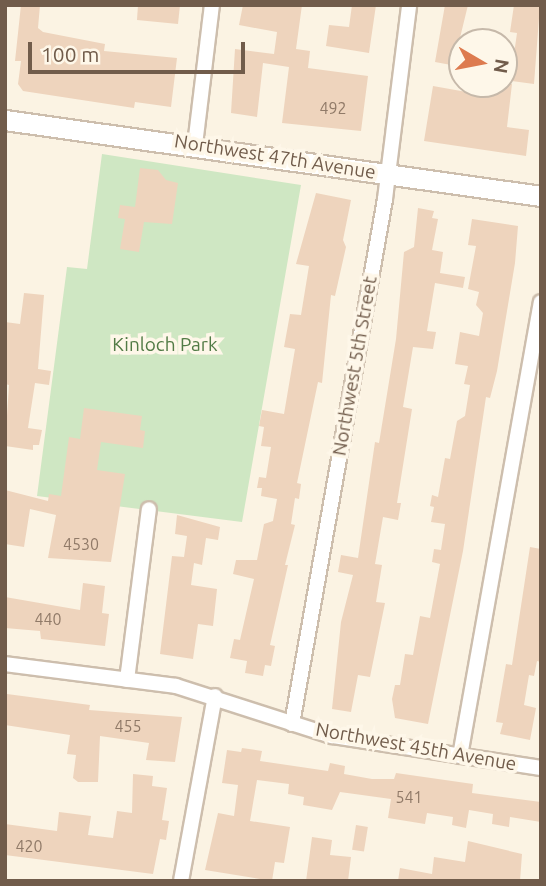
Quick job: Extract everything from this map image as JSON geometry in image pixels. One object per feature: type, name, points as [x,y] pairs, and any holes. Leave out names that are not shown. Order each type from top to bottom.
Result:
[{"type":"street","points":[[195,145],[212,5]]},
{"type":"street","name":"Northwest 5th Street","points":[[292,724],[388,174],[409,5]]},
{"type":"street","name":"Northwest 47th Avenue","points":[[6,117],[541,197]]},
{"type":"street","points":[[460,757],[541,302]]},
{"type":"street","points":[[127,680],[149,509]]},
{"type":"street","name":"Northwest 45th Avenue","points":[[5,664],[127,680],[215,696],[292,724],[460,757],[541,768]]},
{"type":"street","points":[[181,881],[215,696]]},
{"type":"green space","name":"Kinloch Park","points":[[102,154],[301,185],[242,522],[37,496],[67,267],[87,269]]},
{"type":"building","points":[[21,5],[40,5],[38,28],[43,32],[105,44],[104,51],[177,58],[171,107],[135,102],[134,108],[23,91],[18,84],[21,61],[15,61]]},
{"type":"building","points":[[138,5],[180,5],[178,24],[137,20]]},
{"type":"building","points":[[243,5],[302,5],[296,49],[310,51],[308,68],[368,76],[361,131],[282,123],[289,67],[263,63],[257,117],[231,113],[235,49],[274,54],[277,32],[239,25]]},
{"type":"building","points":[[352,5],[376,5],[369,53],[326,46],[329,25],[349,27]]},
{"type":"building","points":[[445,5],[468,5],[462,28],[448,28],[448,64],[435,62]]},
{"type":"building","points":[[514,5],[540,5],[534,84],[518,82],[518,28],[511,28]]},
{"type":"building","points":[[433,86],[448,89],[448,98],[510,98],[507,127],[529,130],[526,156],[424,141]]},
{"type":"building","points":[[140,168],[158,170],[166,180],[178,183],[172,224],[144,222],[139,252],[120,249],[125,219],[118,218],[120,205],[135,207]]},
{"type":"building","points":[[316,193],[351,200],[343,240],[346,247],[335,296],[331,295],[322,383],[318,382],[297,483],[301,484],[299,499],[295,498],[291,524],[295,525],[270,645],[275,646],[271,666],[265,665],[263,676],[245,673],[247,661],[230,658],[234,639],[240,640],[254,579],[233,574],[236,560],[257,560],[264,524],[273,521],[277,499],[261,496],[262,488],[257,488],[259,477],[266,478],[271,447],[261,446],[264,427],[259,426],[262,410],[284,414],[295,349],[284,347],[290,314],[301,315],[309,266],[296,264]]},
{"type":"building","points":[[418,208],[434,211],[432,218],[438,219],[432,250],[443,252],[440,273],[465,277],[463,288],[435,283],[427,331],[436,332],[433,349],[413,347],[403,407],[412,409],[397,503],[401,503],[398,520],[383,517],[375,564],[382,565],[376,602],[385,603],[370,677],[358,675],[351,712],[332,709],[341,622],[353,575],[338,572],[341,555],[358,558],[375,442],[379,443],[396,339],[404,252],[414,247]]},
{"type":"building","points":[[472,219],[518,226],[515,263],[497,371],[490,398],[486,397],[463,551],[428,724],[395,718],[392,699],[395,685],[400,685],[405,654],[413,655],[420,616],[430,618],[440,564],[432,562],[434,549],[441,550],[445,524],[431,522],[434,507],[430,506],[432,495],[438,497],[445,458],[450,459],[457,421],[465,416],[470,385],[464,384],[468,366],[455,364],[460,332],[479,336],[483,313],[476,305],[479,292],[468,289],[476,246],[468,245]]},
{"type":"building","points":[[24,293],[44,295],[38,369],[51,371],[49,385],[35,383],[28,428],[42,430],[39,445],[33,445],[33,450],[5,446],[9,385],[5,384],[5,322],[20,324]]},
{"type":"building","points":[[84,408],[142,416],[140,430],[145,431],[143,448],[101,442],[97,470],[125,474],[111,562],[48,558],[56,515],[30,509],[24,547],[5,544],[5,490],[48,501],[49,494],[61,496],[69,437],[80,439]]},
{"type":"building","points":[[177,515],[220,527],[218,540],[206,538],[202,565],[194,563],[191,585],[217,589],[213,626],[198,624],[193,659],[160,654],[172,556],[184,557],[187,536],[175,534]]},
{"type":"building","points":[[530,547],[541,549],[541,662],[537,661],[534,676],[529,675],[524,705],[536,708],[530,740],[500,734],[503,723],[496,722],[506,664],[512,665]]},
{"type":"building","points":[[83,583],[105,586],[102,613],[109,614],[105,646],[41,639],[40,631],[5,628],[5,597],[80,610]]},
{"type":"building","points":[[7,694],[90,705],[89,710],[182,717],[175,762],[146,760],[149,743],[100,736],[98,782],[78,782],[73,778],[76,755],[67,754],[70,735],[5,725]]},
{"type":"building","points":[[242,748],[262,751],[260,761],[328,771],[330,763],[345,766],[344,774],[372,779],[394,779],[396,773],[473,784],[472,793],[541,802],[541,822],[510,817],[509,827],[492,824],[493,814],[469,810],[466,828],[452,825],[453,817],[427,813],[425,824],[388,818],[391,799],[340,792],[332,810],[303,805],[304,797],[288,794],[289,784],[257,780],[250,821],[290,827],[284,863],[275,862],[272,881],[205,870],[218,813],[234,816],[238,785],[222,783],[227,750],[241,752]]},
{"type":"building","points":[[133,774],[153,776],[152,786],[167,788],[162,820],[169,821],[166,840],[160,839],[153,874],[5,855],[5,824],[57,831],[59,812],[91,816],[88,835],[113,838],[117,811],[132,813]]},
{"type":"building","points":[[356,825],[368,827],[364,852],[352,850]]},
{"type":"building","points":[[312,837],[332,840],[330,855],[351,857],[348,881],[306,881]]},
{"type":"building","points":[[468,841],[522,854],[520,881],[398,881],[400,868],[432,874],[434,857],[465,862]]}]
